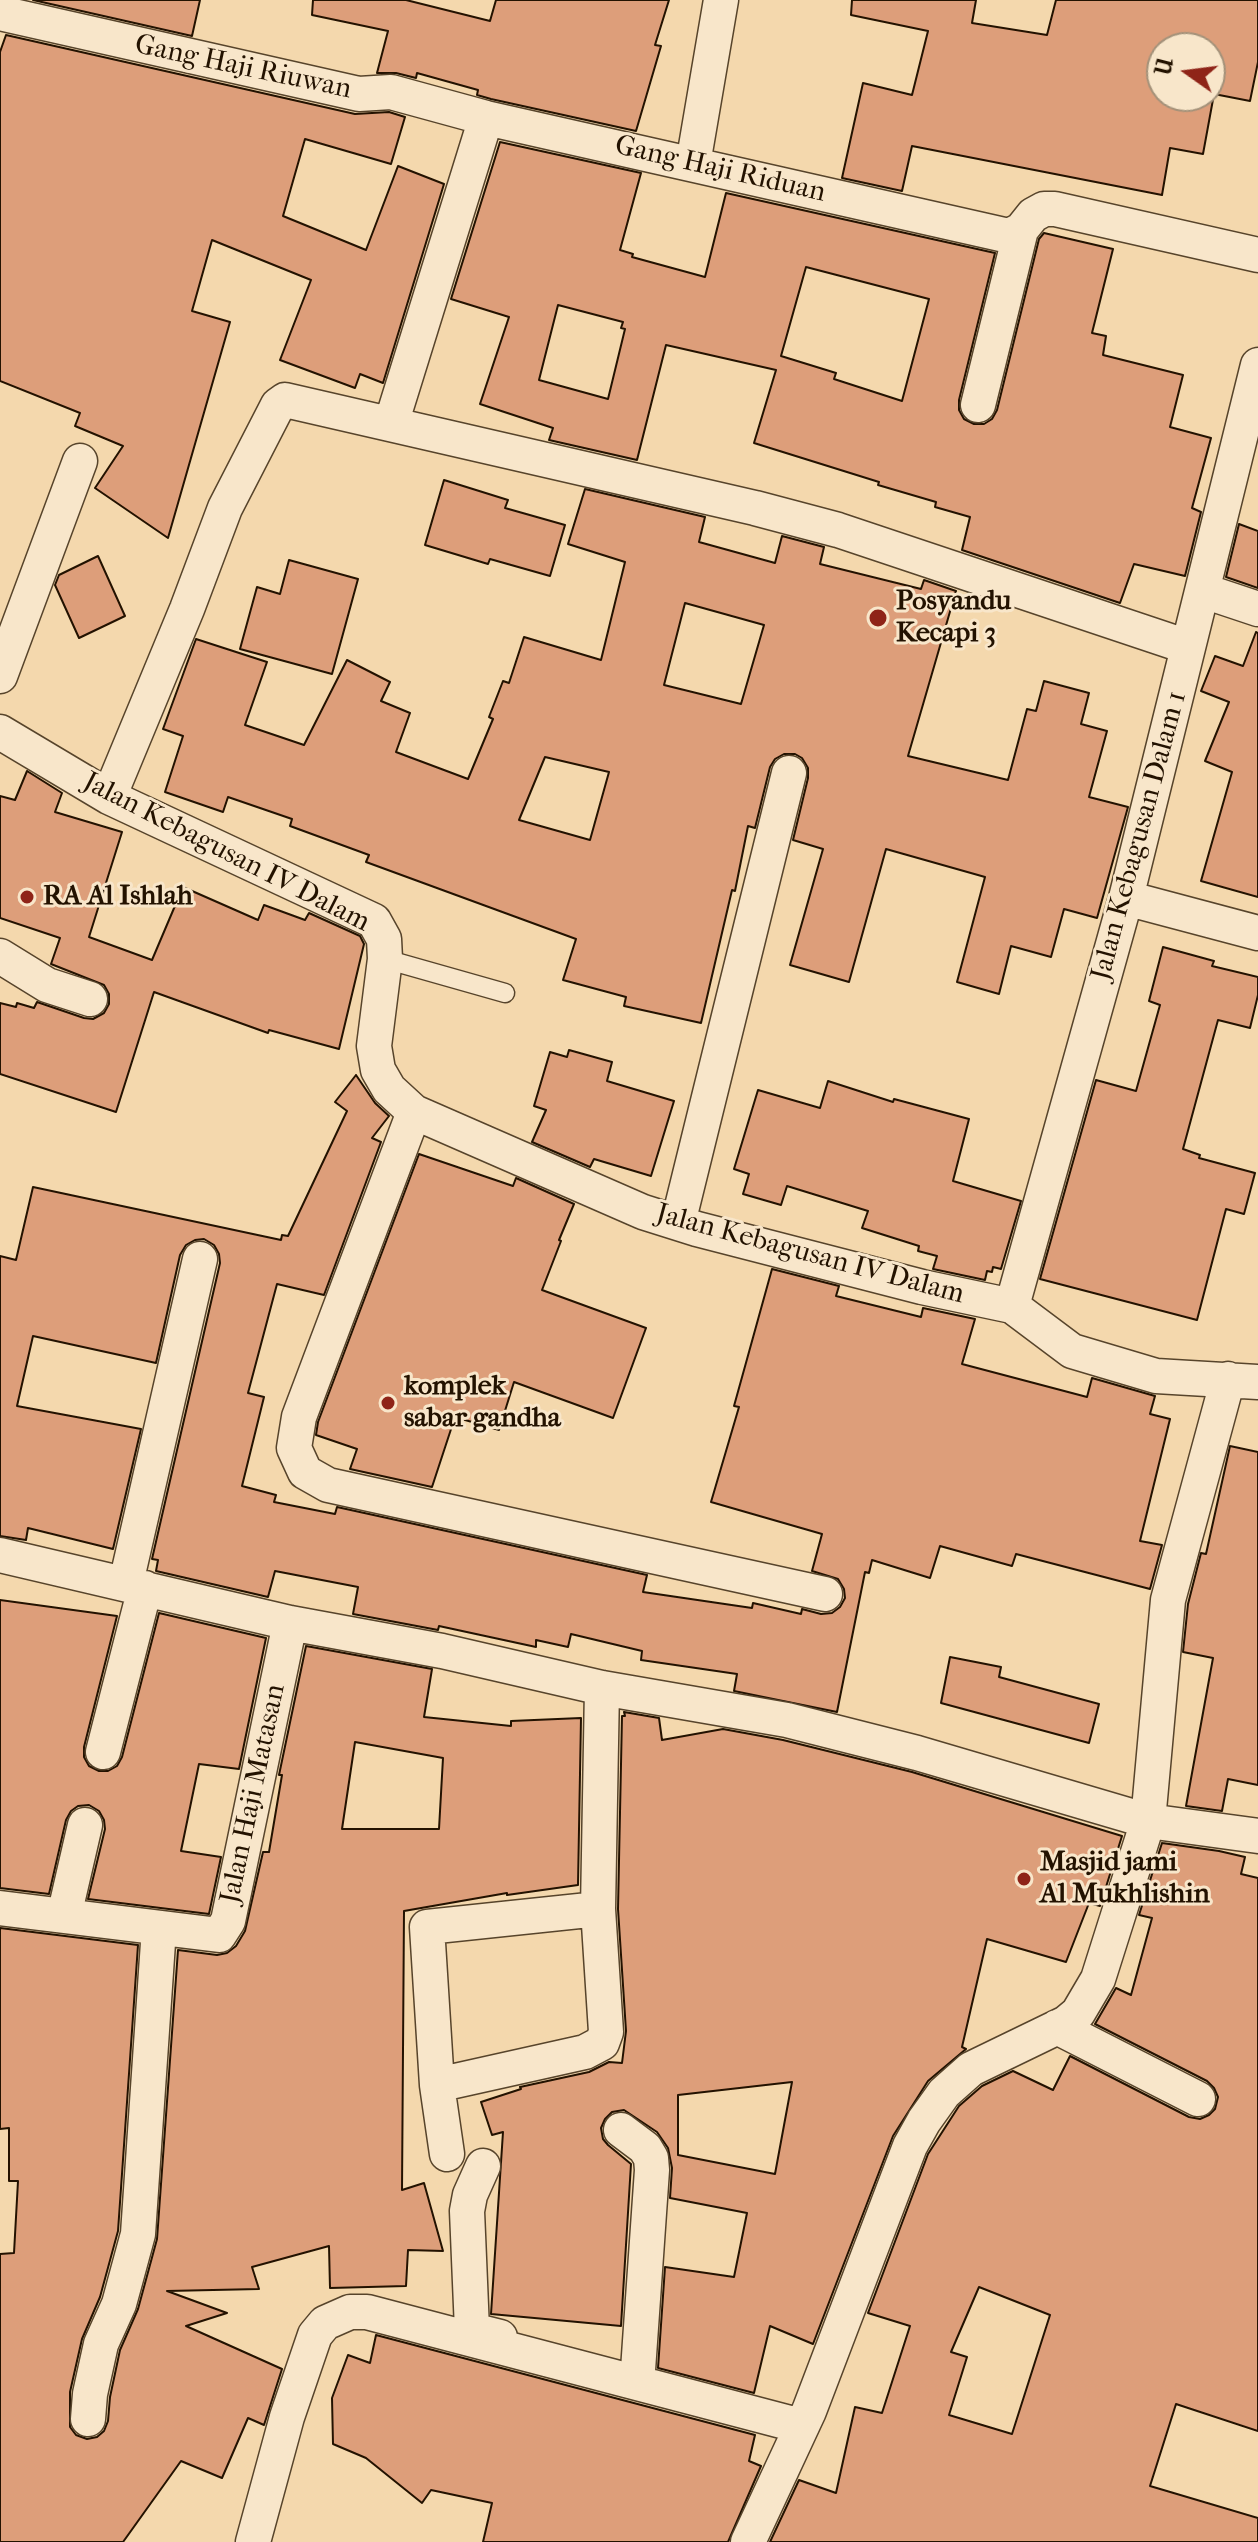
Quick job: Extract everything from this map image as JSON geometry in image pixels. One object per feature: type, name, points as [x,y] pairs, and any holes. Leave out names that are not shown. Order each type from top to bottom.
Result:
[{"type":"street","points":[[693,164],[721,0]]},
{"type":"street","name":"Gang Haji Riuwan","points":[[0,13],[359,94],[391,92],[486,118]]},
{"type":"street","points":[[391,424],[486,118]]},
{"type":"street","name":"Gang Haji Riduan","points":[[486,118],[1009,236],[1021,230]]},
{"type":"street","points":[[978,405],[1021,230],[1033,215],[1044,209],[1258,255]]},
{"type":"street","name":"Jalan Kebagusan Dalam 1","points":[[1012,1306],[1126,898],[1258,365]]},
{"type":"street","points":[[109,797],[225,508],[278,405],[285,400],[755,508],[838,530],[1188,647]]},
{"type":"street","points":[[0,676],[80,461]]},
{"type":"street","points":[[1204,591],[1258,609]]},
{"type":"street","name":"Jalan Kebagusan IV Dalam","points":[[0,732],[109,797],[374,921],[384,939],[385,959],[374,1046],[378,1070],[389,1089],[414,1112],[643,1212],[922,1287],[1012,1306],[1072,1351],[1156,1376],[1243,1381]]},
{"type":"street","points":[[678,1223],[789,773]]},
{"type":"street","points":[[1126,898],[1258,933]]},
{"type":"street","points":[[0,956],[47,985],[90,999]]},
{"type":"street","points":[[414,1112],[299,1417],[294,1448],[305,1472],[328,1485],[825,1594]]},
{"type":"street","points":[[103,1752],[200,1259]]},
{"type":"street","points":[[748,2542],[805,2418],[910,2146],[924,2121],[944,2093],[971,2069],[1057,2027],[1078,2013],[1098,1979],[1148,1821],[1168,1600],[1243,1381]]},
{"type":"street","points":[[0,1555],[290,1623],[442,1651],[602,1688],[787,1720],[917,1753],[1148,1821],[1258,1836]]},
{"type":"street","name":"Jalan Haji Matasan","points":[[0,1908],[219,1935],[228,1921],[290,1623]]},
{"type":"street","points":[[437,2085],[585,2052],[602,2043],[607,2019],[598,1909],[602,1688]]},
{"type":"street","points":[[64,1916],[85,1825]]},
{"type":"street","points":[[447,2154],[437,2085],[427,1927],[598,1909]]},
{"type":"street","points":[[88,2419],[101,2344],[119,2304],[138,2234],[159,1928]]},
{"type":"street","points":[[1057,2027],[1198,2099]]},
{"type":"street","points":[[621,2130],[645,2148],[651,2158],[652,2170],[638,2370]]},
{"type":"street","points":[[483,2166],[470,2195],[467,2211],[472,2330],[638,2370],[805,2418]]},
{"type":"street","points":[[253,2542],[287,2417],[315,2335],[325,2323],[350,2312],[367,2312],[805,2418]]},
{"type":"lane","points":[[385,959],[505,993]]},
{"type":"building","points":[[33,0],[200,0],[192,36]]},
{"type":"building","points":[[313,0],[406,0],[490,21],[496,0],[669,0],[655,45],[661,46],[636,131],[491,99],[477,95],[478,90],[417,73],[416,78],[396,73],[377,73],[388,31],[312,15]]},
{"type":"building","points":[[852,0],[976,0],[972,23],[1047,35],[1056,0],[1258,0],[1258,62],[1250,101],[1226,96],[1226,32],[1146,32],[1146,112],[1211,112],[1203,154],[1170,148],[1162,195],[912,146],[902,191],[842,178],[863,83],[912,95],[928,31],[851,15]]},
{"type":"building","points":[[6,35],[355,114],[389,112],[405,117],[391,164],[305,139],[283,216],[366,250],[398,166],[444,184],[383,383],[360,374],[355,388],[280,360],[311,280],[212,240],[192,311],[230,322],[168,538],[95,488],[123,446],[75,426],[80,413],[0,381],[0,52]]},
{"type":"building","points":[[500,142],[641,173],[620,250],[633,254],[632,257],[705,277],[726,193],[995,253],[959,400],[959,410],[964,419],[974,424],[984,424],[992,419],[997,410],[1039,239],[1044,233],[1113,249],[1092,333],[1106,336],[1103,355],[1183,375],[1170,427],[1211,438],[1192,508],[1201,512],[1185,576],[1134,564],[1120,603],[962,550],[970,517],[935,507],[936,502],[878,485],[879,482],[754,443],[776,370],[666,345],[637,460],[549,440],[553,428],[480,404],[509,317],[451,299]],"holes":[[[806,267],[929,299],[902,401],[834,379],[836,373],[781,356]],[[558,305],[623,322],[621,328],[625,329],[608,399],[539,380]]]},
{"type":"building","points":[[444,480],[508,500],[505,508],[565,525],[550,576],[490,559],[488,564],[425,545]]},
{"type":"building","points":[[585,489],[705,517],[699,542],[775,563],[782,536],[824,547],[820,564],[921,589],[924,580],[956,591],[908,756],[1008,780],[1027,709],[1036,711],[1044,681],[1089,693],[1081,724],[1107,731],[1089,797],[1128,807],[1097,918],[1064,909],[1051,957],[1011,946],[999,994],[957,982],[985,877],[886,849],[849,982],[790,965],[823,849],[793,840],[808,768],[802,758],[784,754],[775,759],[770,767],[755,828],[748,826],[735,891],[732,890],[701,1023],[624,1006],[626,997],[563,980],[576,939],[366,862],[369,855],[290,826],[292,819],[228,797],[223,812],[165,792],[183,736],[163,729],[196,639],[267,662],[245,725],[304,745],[347,660],[390,682],[381,701],[410,713],[396,752],[468,779],[493,719],[489,717],[503,681],[509,683],[524,637],[601,660],[625,562],[568,544]],"holes":[[[685,603],[764,625],[741,704],[664,685]],[[545,757],[609,772],[590,840],[519,820]]]},
{"type":"building","points":[[1239,524],[1258,531],[1258,588],[1226,577]]},
{"type":"building","points":[[98,556],[125,616],[79,638],[55,585],[59,575]]},
{"type":"building","points":[[289,560],[358,579],[332,674],[240,649],[257,587],[280,594]]},
{"type":"building","points":[[1256,632],[1258,897],[1201,881],[1232,772],[1205,761],[1229,702],[1201,691],[1215,656],[1243,666]]},
{"type":"building","points":[[27,771],[62,793],[55,812],[122,832],[89,937],[152,960],[183,887],[258,920],[264,905],[305,920],[309,913],[360,936],[364,944],[339,1049],[269,1030],[268,1033],[154,992],[116,1112],[0,1074],[0,1003],[16,1007],[17,1003],[34,1008],[37,1002],[93,1019],[104,1013],[109,1004],[109,994],[104,985],[51,964],[60,938],[0,918],[0,796],[15,800]]},
{"type":"building","points":[[1163,947],[1214,961],[1212,966],[1258,977],[1258,995],[1250,1028],[1218,1020],[1183,1149],[1200,1155],[1199,1158],[1255,1173],[1244,1214],[1226,1209],[1197,1320],[1040,1279],[1096,1080],[1136,1091],[1160,1005],[1149,1001]]},
{"type":"building","points":[[569,1050],[612,1062],[607,1081],[674,1101],[651,1176],[594,1159],[590,1167],[532,1142],[546,1110],[534,1106],[550,1052],[567,1057]]},
{"type":"building","points":[[356,1075],[375,1103],[389,1116],[372,1138],[381,1142],[324,1295],[277,1284],[248,1393],[264,1397],[242,1486],[276,1495],[274,1502],[335,1514],[337,1507],[647,1575],[643,1592],[752,1608],[753,1603],[801,1614],[802,1609],[821,1614],[832,1613],[845,1598],[844,1589],[838,1579],[812,1571],[822,1534],[711,1502],[739,1407],[734,1406],[772,1269],[839,1286],[836,1296],[921,1317],[923,1308],[975,1319],[962,1364],[1087,1397],[1092,1378],[1155,1396],[1150,1414],[1170,1419],[1140,1541],[1162,1545],[1150,1589],[1016,1554],[1012,1566],[940,1546],[930,1578],[872,1560],[869,1573],[865,1572],[837,1712],[734,1691],[737,1674],[641,1660],[642,1651],[571,1634],[568,1647],[536,1640],[536,1647],[439,1626],[438,1630],[353,1614],[358,1587],[275,1571],[268,1597],[156,1571],[158,1560],[152,1559],[220,1263],[214,1245],[204,1239],[186,1245],[180,1255],[156,1363],[33,1336],[17,1406],[141,1429],[113,1549],[28,1528],[26,1540],[0,1536],[0,1256],[16,1260],[33,1187],[281,1240],[282,1235],[288,1236],[347,1111],[335,1102]]},
{"type":"building","points":[[828,1081],[893,1102],[894,1099],[969,1119],[953,1181],[1021,1201],[1001,1269],[993,1267],[992,1272],[987,1271],[985,1280],[933,1269],[937,1256],[918,1251],[919,1246],[862,1228],[868,1211],[787,1186],[781,1205],[743,1194],[749,1174],[734,1169],[758,1090],[820,1108]]},
{"type":"building","points":[[419,1154],[513,1186],[516,1178],[574,1204],[542,1290],[646,1328],[613,1418],[514,1382],[499,1430],[455,1417],[432,1487],[350,1469],[357,1449],[316,1435],[318,1422]]},
{"type":"building","points":[[1230,1446],[1258,1452],[1258,1785],[1228,1779],[1222,1811],[1186,1806],[1213,1658],[1183,1652],[1188,1604],[1201,1553],[1206,1554]]},
{"type":"building","points":[[0,1600],[117,1616],[84,1747],[84,1757],[89,1766],[99,1771],[108,1771],[117,1766],[122,1757],[159,1613],[266,1638],[239,1769],[199,1764],[181,1851],[221,1857],[209,1914],[88,1899],[105,1829],[99,1811],[89,1805],[78,1806],[66,1820],[49,1894],[0,1888]]},
{"type":"building","points":[[306,1646],[432,1669],[424,1717],[511,1726],[511,1721],[581,1718],[578,1885],[507,1893],[404,1911],[402,2190],[424,2183],[443,2251],[408,2250],[406,2286],[330,2288],[329,2246],[252,2267],[259,2289],[167,2291],[227,2313],[186,2326],[282,2369],[264,2425],[248,2418],[222,2478],[181,2461],[123,2542],[0,2542],[0,2254],[14,2253],[18,2181],[9,2181],[9,2128],[0,2129],[0,1928],[138,1945],[118,2231],[100,2297],[82,2339],[70,2392],[70,2427],[76,2435],[87,2439],[97,2437],[104,2431],[108,2421],[120,2350],[138,2309],[157,2239],[178,1950],[217,1955],[227,1953],[236,1946],[245,1931],[263,1852],[269,1852],[282,1775],[279,1775]],"holes":[[[355,1742],[443,1758],[439,1829],[342,1829]]]},
{"type":"building","points":[[950,1657],[1001,1667],[999,1677],[1099,1704],[1089,1743],[941,1703]]},
{"type":"building","points":[[624,1712],[659,1718],[662,1740],[723,1729],[783,1740],[912,1772],[1122,1836],[1100,1906],[1089,1903],[1066,1962],[987,1939],[962,2047],[966,2049],[928,2081],[893,2136],[813,2344],[770,2326],[754,2393],[658,2368],[665,2267],[734,2277],[747,2213],[670,2198],[672,2168],[668,2148],[657,2132],[624,2110],[612,2112],[601,2128],[608,2145],[631,2164],[621,2326],[491,2314],[503,2132],[492,2135],[481,2102],[520,2087],[589,2072],[609,2062],[622,2063],[626,2031],[618,1909],[622,1716],[625,1716]],"holes":[[[792,2082],[775,2174],[678,2155],[678,2095]]]},
{"type":"building","points":[[1162,1843],[1245,1857],[1241,1874],[1258,1878],[1258,2431],[1176,2404],[1150,2486],[1258,2518],[1258,2542],[770,2542],[799,2480],[836,2493],[855,2407],[882,2413],[910,2326],[868,2313],[928,2154],[959,2106],[982,2086],[1013,2071],[1053,2090],[1070,2056],[1189,2117],[1200,2119],[1215,2109],[1218,2097],[1207,2081],[1095,2024],[1116,1988],[1131,1995],[1152,1918],[1139,1915]],"holes":[[[979,2287],[1050,2315],[1012,2434],[949,2415],[967,2357],[951,2352]]]},
{"type":"building","points":[[376,2335],[755,2435],[749,2461],[761,2466],[728,2542],[483,2542],[492,2503],[431,2490],[422,2503],[366,2458],[333,2444],[332,2398],[348,2355],[370,2363]]},
{"type":"place","name":"Posyandu Kecapi 3","points":[[878,618]]},
{"type":"place","name":"RA Al Ishlah","points":[[27,897]]},
{"type":"place","name":"komplek sabar gandha","points":[[388,1403]]},
{"type":"place","name":"Masjid jami Al Mukhlishin","points":[[1024,1879]]}]
